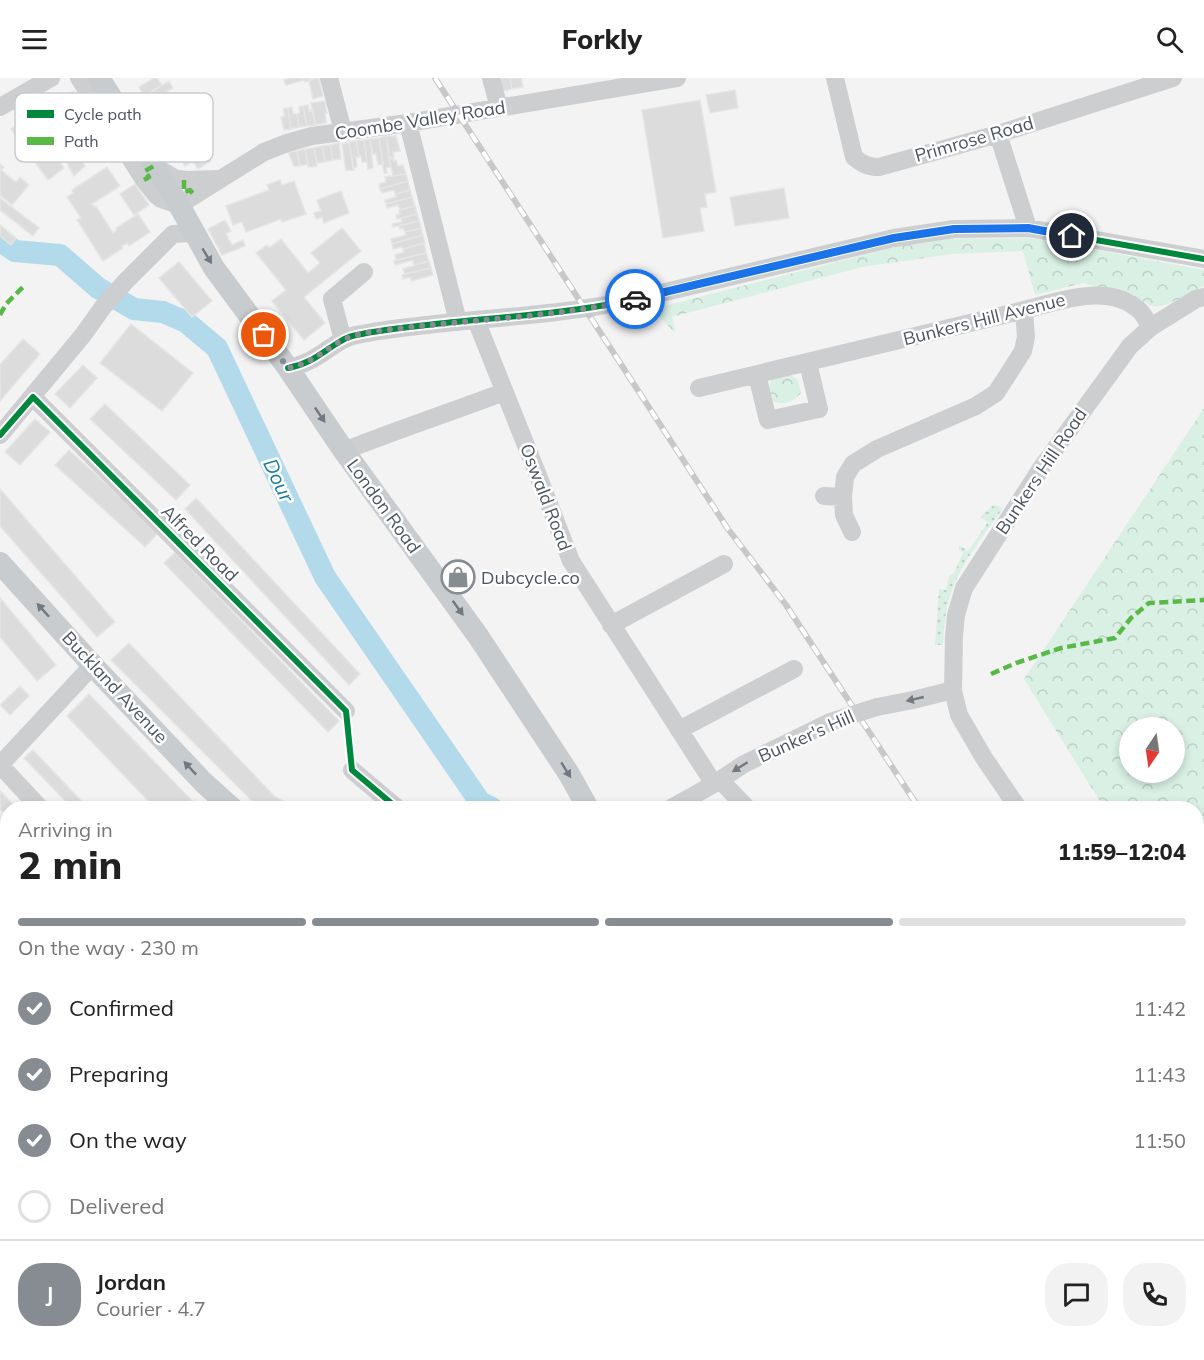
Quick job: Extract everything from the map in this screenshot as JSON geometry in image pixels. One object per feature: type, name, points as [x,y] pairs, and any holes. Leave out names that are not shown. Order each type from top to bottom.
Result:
[{"type":"main road","name":"London Road","points":[[99,78],[108,93]]},
{"type":"main road","name":"London Road","points":[[152,162],[179,205],[214,268],[288,368],[344,451],[478,636],[569,774],[584,801]]},
{"type":"main road","name":"Buckland Avenue","points":[[0,563],[204,783],[224,801]]},
{"type":"street","points":[[25,93],[51,78]]},
{"type":"street","points":[[80,78],[89,93]]},
{"type":"street","points":[[329,78],[343,131]]},
{"type":"street","points":[[491,78],[499,108]]},
{"type":"street","name":"Coombe Valley Road","points":[[179,205],[264,152],[312,136],[408,123],[677,78]]},
{"type":"street","name":"Primrose Road","points":[[835,78],[854,157],[869,167],[998,134],[1173,78]]},
{"type":"street","points":[[0,107],[15,98]]},
{"type":"street","name":"Oswald Road","points":[[408,123],[467,321],[504,392],[571,561],[679,730],[717,782],[739,801]]},
{"type":"street","points":[[998,134],[1028,228]]},
{"type":"street","points":[[133,162],[156,195],[179,205]]},
{"type":"street","points":[[154,166],[176,180],[220,179]]},
{"type":"street","points":[[288,368],[307,363],[343,340],[360,334],[599,307],[904,237],[954,229],[1028,228],[1204,259]]},
{"type":"street","points":[[0,435],[124,282],[173,234],[194,233]]},
{"type":"street","points":[[343,340],[332,299],[364,272]]},
{"type":"street","name":"Bunkers Hill Avenue","points":[[699,388],[1073,297],[1092,295],[1129,303],[1142,312],[1150,327]]},
{"type":"street","name":"Bunkers Hill Road","points":[[1013,801],[959,715],[953,690],[954,636],[964,588],[1042,467],[1130,346],[1150,327],[1204,297]]},
{"type":"street","points":[[852,532],[844,515],[843,497],[845,477],[853,464],[878,449],[976,406],[996,393],[1023,351],[1026,337],[1024,310]]},
{"type":"street","points":[[757,375],[768,420],[819,409],[808,363]]},
{"type":"street","points":[[344,451],[504,392]]},
{"type":"street","name":"Alfred Road","points":[[33,397],[346,711]]},
{"type":"street","points":[[824,496],[843,497]]},
{"type":"street","points":[[610,625],[724,564]]},
{"type":"street","points":[[33,801],[0,765],[93,665]]},
{"type":"street","points":[[679,730],[794,669]]},
{"type":"street","name":"Bunker's Hill","points":[[683,801],[744,764],[830,722],[878,707],[953,690]]},
{"type":"street","points":[[352,770],[389,801]]},
{"type":"green space","points":[[1032,238],[1204,270],[1204,286],[1171,303],[1158,306],[1148,304],[1132,294],[1131,296],[1083,283],[1035,295],[1023,251],[953,254],[862,267],[672,317],[676,334],[652,309],[926,239]]},
{"type":"green space","points":[[789,374],[798,380],[801,393],[788,402],[773,401],[769,386],[773,377]]},
{"type":"green space","points":[[1204,408],[1204,801],[1100,801],[1024,679]]},
{"type":"green space","points":[[996,505],[1003,508],[974,549],[955,582],[947,606],[943,645],[935,645],[939,589],[946,590],[949,576],[954,573],[963,553],[959,545],[968,551],[988,522],[980,517]]},
{"type":"building","points":[[154,78],[157,78],[162,85],[149,93],[142,93],[139,87]]},
{"type":"building","points":[[316,78],[286,85],[284,80]]},
{"type":"building","points":[[319,78],[323,96],[313,99],[309,80]]},
{"type":"building","points":[[500,78],[510,78],[512,89],[502,91]]},
{"type":"building","points":[[510,78],[521,78],[523,87],[512,89]]},
{"type":"building","points":[[169,81],[173,88],[164,93],[149,93]]},
{"type":"building","points":[[735,90],[738,108],[710,113],[706,95]]},
{"type":"building","points":[[700,100],[716,192],[705,194],[707,207],[700,208],[704,231],[663,238],[642,110]]},
{"type":"building","points":[[325,101],[326,123],[315,125],[311,103]]},
{"type":"building","points":[[308,105],[309,111],[313,110],[315,125],[307,126],[303,106]]},
{"type":"building","points":[[303,106],[307,126],[299,127],[297,114],[300,113],[299,107]]},
{"type":"building","points":[[292,107],[293,114],[297,114],[299,127],[291,129],[288,108]]},
{"type":"building","points":[[288,108],[291,129],[284,130],[281,117],[285,116],[283,109]]},
{"type":"building","points":[[386,136],[390,167],[386,168],[387,173],[384,173],[379,138]]},
{"type":"building","points":[[386,136],[396,136],[400,151],[393,152],[394,157],[390,158]]},
{"type":"building","points":[[379,138],[383,164],[378,165],[370,139]]},
{"type":"building","points":[[370,139],[373,168],[368,169],[364,140]]},
{"type":"building","points":[[364,140],[367,162],[362,162],[361,156],[359,157],[356,141]]},
{"type":"building","points":[[356,141],[359,157],[356,157],[357,167],[353,168],[349,142]]},
{"type":"building","points":[[349,142],[354,170],[346,171],[342,144]]},
{"type":"building","points":[[339,143],[341,159],[333,160],[330,145]]},
{"type":"building","points":[[330,145],[333,160],[325,162],[322,146]]},
{"type":"building","points":[[322,146],[325,162],[317,163],[314,148]]},
{"type":"building","points":[[314,148],[317,166],[308,167],[305,149]]},
{"type":"building","points":[[305,149],[308,164],[300,166],[297,151]]},
{"type":"building","points":[[297,151],[300,166],[294,166],[288,152]]},
{"type":"building","points":[[393,158],[398,166],[403,165],[406,174],[393,176],[389,159]]},
{"type":"building","points":[[35,162],[60,162],[64,168],[48,180]]},
{"type":"building","points":[[66,162],[83,162],[85,166],[74,176]]},
{"type":"building","points":[[194,162],[209,162],[198,169]]},
{"type":"building","points":[[0,164],[4,167],[1,170],[16,182],[20,177],[29,185],[12,205],[0,195]]},
{"type":"building","points":[[107,167],[120,186],[92,204],[96,206],[113,233],[117,230],[116,228],[138,214],[150,232],[129,246],[127,243],[122,246],[123,248],[103,261],[77,220],[81,218],[67,197],[74,193],[72,190]]},
{"type":"building","points":[[406,174],[408,181],[380,189],[379,184],[386,182],[385,177]]},
{"type":"building","points":[[280,180],[282,185],[294,181],[306,214],[282,222],[281,219],[246,232],[242,222],[233,225],[226,206],[269,190],[267,185]]},
{"type":"building","points":[[408,181],[410,190],[395,194],[394,190],[382,193],[380,189]]},
{"type":"building","points":[[135,184],[149,205],[134,215],[120,194]]},
{"type":"building","points":[[784,188],[789,218],[735,226],[730,197]]},
{"type":"building","points":[[410,190],[412,197],[386,204],[385,200],[396,197],[395,194]]},
{"type":"building","points":[[341,191],[349,213],[324,223],[322,217],[316,219],[314,213],[321,211],[317,200]]},
{"type":"building","points":[[412,197],[415,206],[400,210],[398,205],[387,208],[386,204]]},
{"type":"building","points":[[0,198],[39,228],[33,236],[0,210]]},
{"type":"building","points":[[415,206],[417,214],[397,219],[396,215],[400,214],[399,210]]},
{"type":"building","points":[[417,214],[419,221],[393,227],[392,224],[402,222],[401,218]]},
{"type":"building","points":[[225,220],[231,231],[226,234],[232,245],[243,240],[245,246],[222,255],[208,229]]},
{"type":"building","points":[[419,221],[421,228],[405,232],[399,226]]},
{"type":"building","points":[[0,225],[16,238],[11,245],[0,236]]},
{"type":"building","points":[[342,228],[361,251],[304,297],[325,323],[304,340],[272,301],[286,290],[256,253],[267,245],[269,248],[281,239],[308,273],[320,263],[311,253]]},
{"type":"building","points":[[421,228],[423,235],[392,244],[391,239]]},
{"type":"building","points":[[423,235],[425,243],[403,249],[402,247],[393,249],[392,244]]},
{"type":"building","points":[[424,243],[426,253],[396,260],[395,255],[404,252],[403,249]]},
{"type":"building","points":[[426,253],[429,261],[414,265],[413,260],[395,265],[394,261]]},
{"type":"building","points":[[429,261],[431,268],[405,274],[403,269]]},
{"type":"building","points":[[179,262],[212,301],[192,317],[159,278]]},
{"type":"building","points":[[431,268],[433,275],[411,281],[410,277],[403,279],[402,275]]},
{"type":"building","points":[[131,324],[193,373],[162,411],[100,363]]},
{"type":"building","points":[[23,339],[40,354],[0,401],[0,365]]},
{"type":"building","points":[[83,365],[97,378],[70,408],[55,394]]},
{"type":"building","points":[[105,404],[190,485],[176,500],[90,419]]},
{"type":"building","points":[[35,419],[50,432],[20,465],[5,452]]},
{"type":"building","points":[[69,450],[159,532],[145,547],[55,465]]},
{"type":"building","points":[[0,489],[115,622],[97,637],[0,526]]},
{"type":"building","points":[[196,498],[360,674],[349,685],[185,509]]},
{"type":"building","points":[[175,552],[339,721],[328,732],[164,563]]},
{"type":"building","points":[[0,598],[56,665],[37,681],[0,637]]},
{"type":"building","points":[[129,643],[275,797],[283,801],[252,801],[111,660]]},
{"type":"building","points":[[20,686],[29,696],[10,715],[0,705]]},
{"type":"building","points":[[89,694],[192,801],[148,801],[67,716]]},
{"type":"building","points":[[33,750],[81,801],[65,801],[24,758]]},
{"type":"building","points":[[0,791],[10,801],[0,801]]},
{"type":"waterway","name":"Dour","points":[[0,241],[15,251],[60,255],[98,288],[134,309],[163,312],[186,322],[217,348],[325,577],[479,801]]},
{"type":"railway","points":[[435,78],[728,529],[786,605],[914,801]]},
{"type":"marked path","points":[[144,180],[149,177],[145,171],[154,166]]},
{"type":"marked path","points":[[184,180],[184,192],[190,190],[195,196]]},
{"type":"marked path","points":[[0,315],[6,304],[23,287]]},
{"type":"marked path","points":[[991,674],[1061,648],[1115,638],[1131,618],[1149,603],[1204,600]]},
{"type":"cycle path","points":[[288,368],[310,361],[348,337],[357,335],[398,328],[556,312],[627,301],[894,238],[954,229],[1028,228],[1204,259]]},
{"type":"cycle path","points":[[0,435],[33,397],[346,711],[352,770],[389,801]]},
{"type":"way so far","points":[[264,335],[288,368],[307,363],[343,340],[360,334],[476,320],[544,315],[635,299]]},
{"type":"place","name":"Dubcycle.co","points":[[458,577]]},
{"type":"route","points":[[635,299],[894,238],[954,229],[1028,228],[1072,236]]}]
